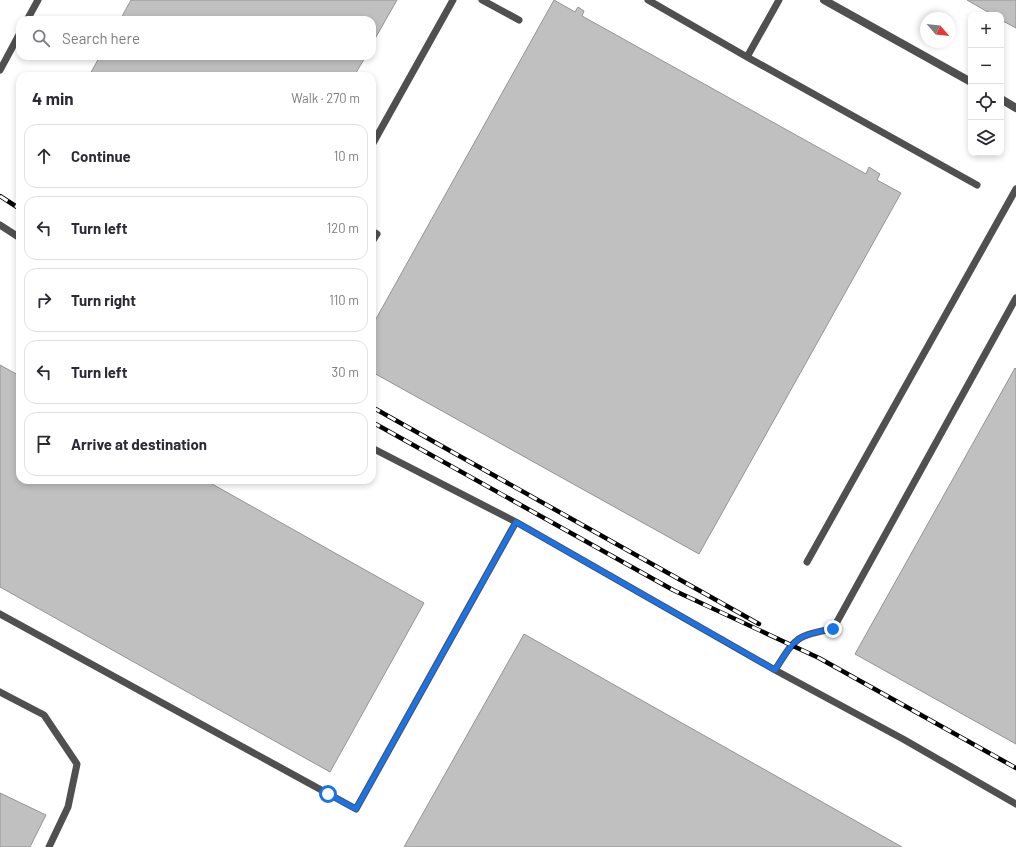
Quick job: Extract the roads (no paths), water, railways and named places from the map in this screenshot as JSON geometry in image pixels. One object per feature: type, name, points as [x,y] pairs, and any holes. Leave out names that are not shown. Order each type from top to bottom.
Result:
[{"type":"street","points":[[824,0],[968,80]]},
{"type":"street","points":[[1004,101],[1016,108]]},
{"type":"lane","points":[[29,16],[38,0]]},
{"type":"lane","points":[[376,138],[453,0]]},
{"type":"lane","points":[[482,0],[519,20]]},
{"type":"lane","points":[[648,0],[977,185]]},
{"type":"lane","points":[[747,57],[779,0]]},
{"type":"lane","points":[[0,70],[16,40]]},
{"type":"lane","points":[[807,562],[1016,189]]},
{"type":"lane","points":[[0,225],[16,235]]},
{"type":"lane","points":[[775,670],[792,643],[810,633],[833,629],[1016,298]]},
{"type":"lane","points":[[376,450],[516,522],[775,670],[903,739],[1016,804]]},
{"type":"lane","points":[[0,614],[356,809],[516,522]]},
{"type":"lane","points":[[0,692],[44,715],[77,764],[68,807],[49,847]]},
{"type":"railway","points":[[0,196],[16,206]]},
{"type":"railway","points":[[376,409],[759,624]]},
{"type":"railway","points":[[376,424],[673,590],[819,658],[1016,768]]}]
